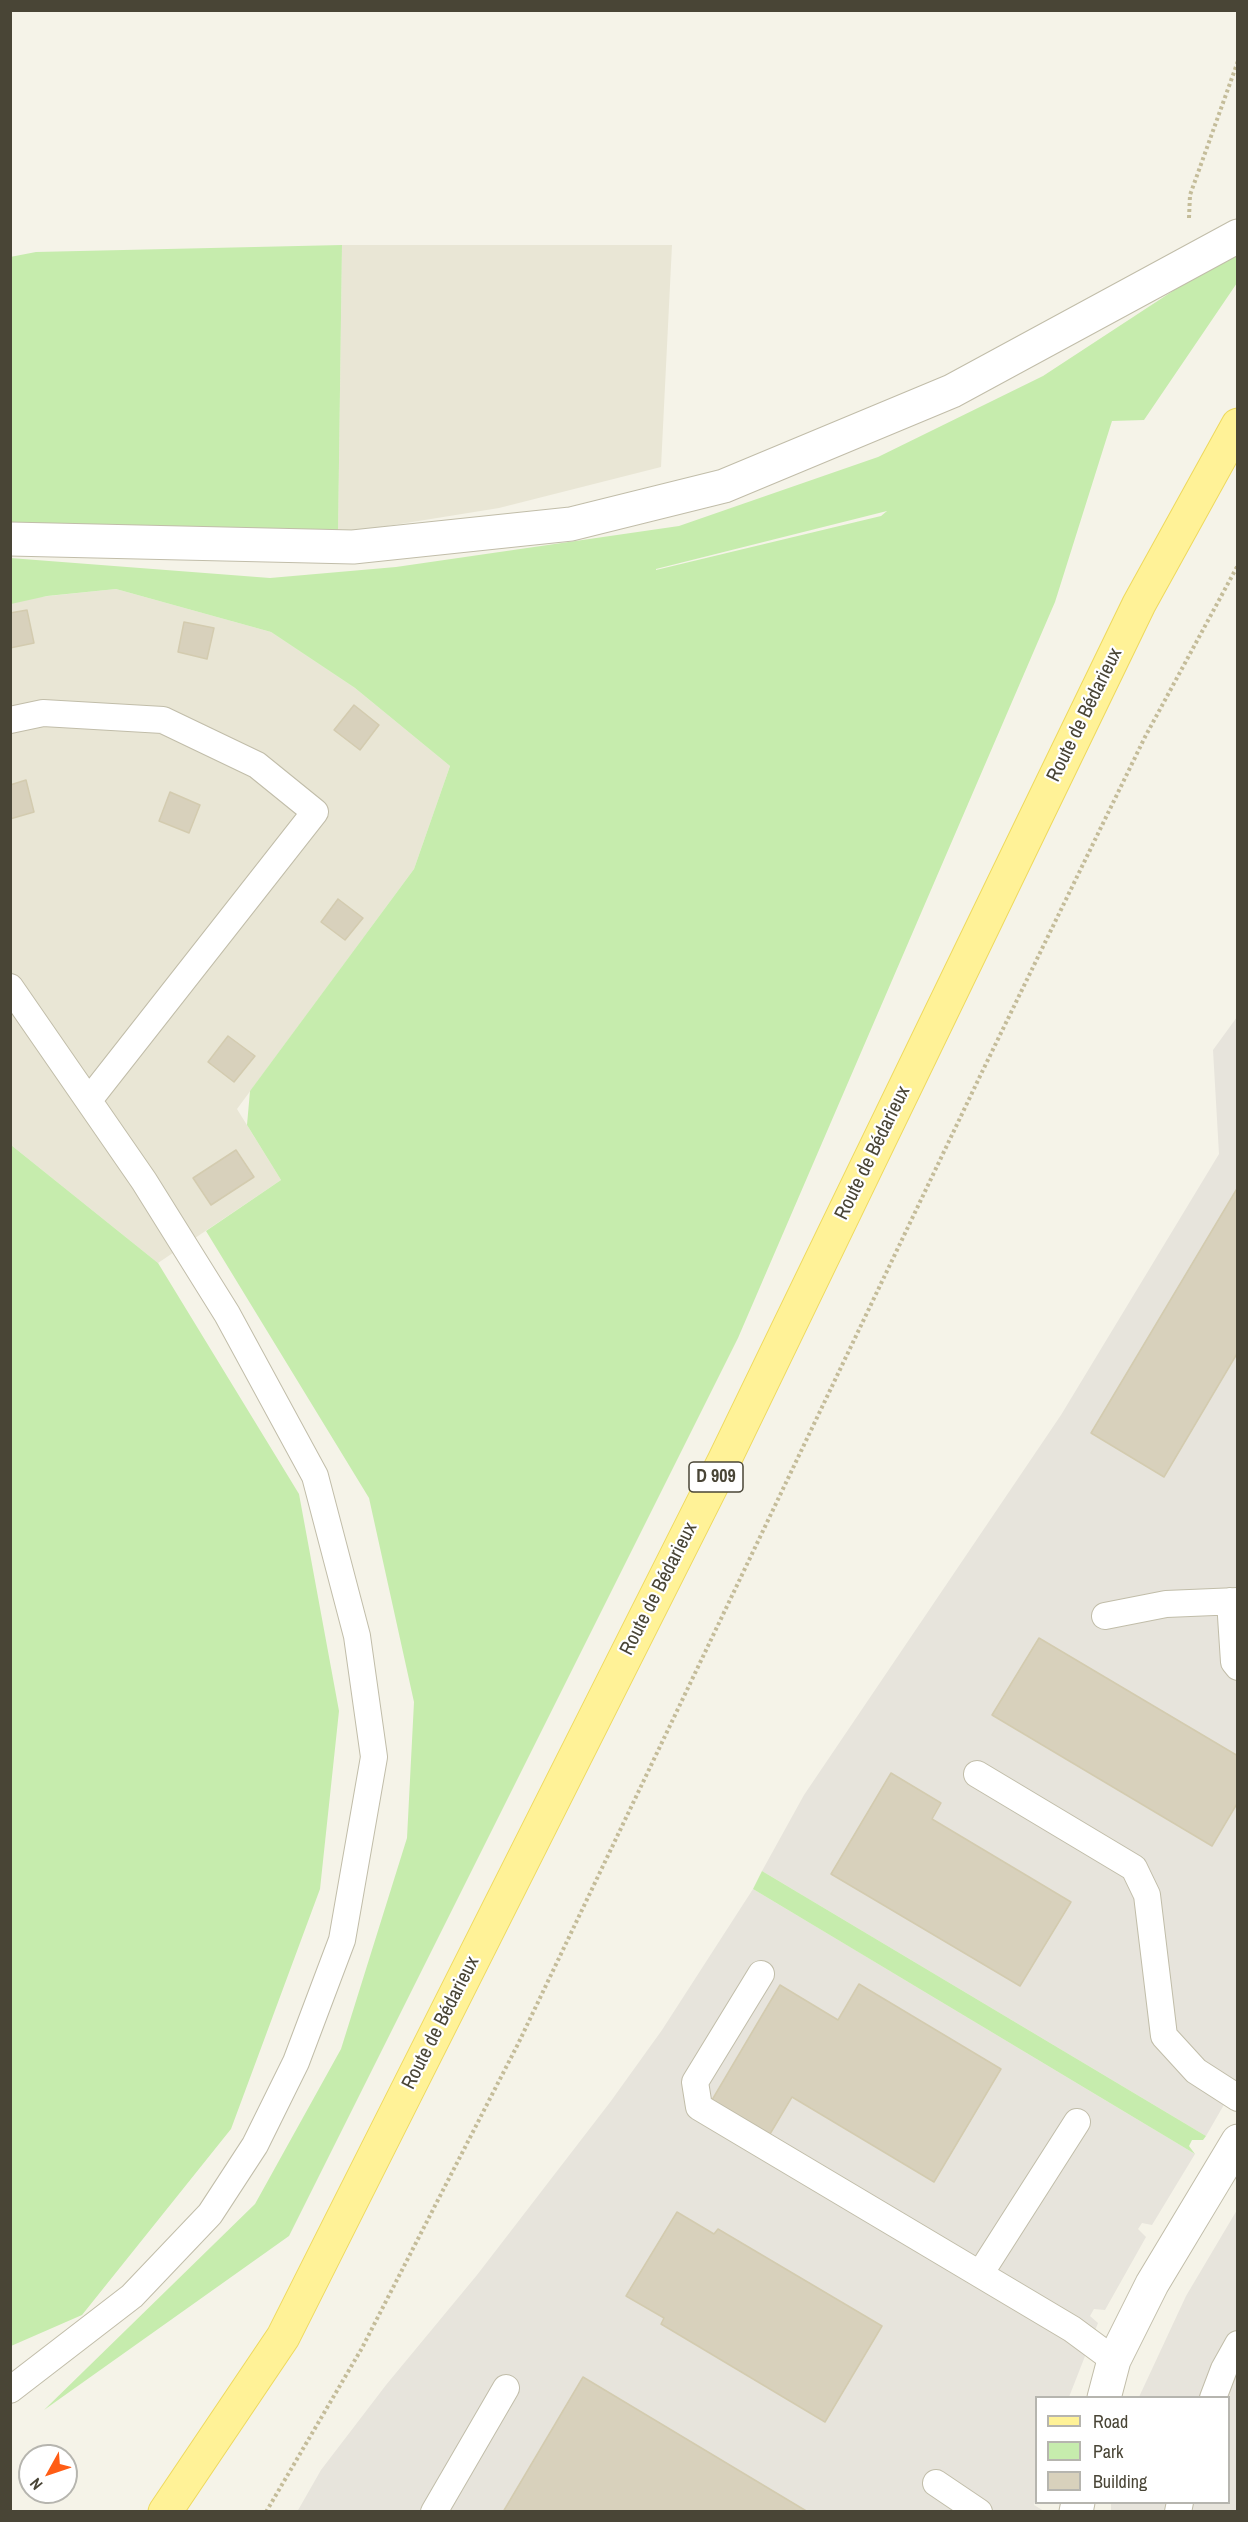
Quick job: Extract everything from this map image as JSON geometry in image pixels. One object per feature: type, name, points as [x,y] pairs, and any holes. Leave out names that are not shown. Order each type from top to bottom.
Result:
[{"type":"main road","name":"Route de Bédarieux","points":[[165,2511],[284,2337],[724,1461],[1139,604],[1238,425]]},
{"type":"street","points":[[10,539],[353,547],[582,521],[724,486],[952,391],[1229,241]]},
{"type":"street","points":[[1104,2396],[1114,2360],[1152,2284],[1238,2141]]},
{"type":"lane","points":[[10,720],[43,713],[163,720],[257,765],[315,812],[89,1100]]},
{"type":"lane","points":[[10,987],[144,1182],[227,1314],[315,1476],[357,1636],[374,1757],[342,1940],[296,2062],[255,2145],[210,2214],[132,2296],[10,2390]]},
{"type":"lane","points":[[1105,1616],[1166,1604],[1234,1601],[1234,1662],[1238,1667]]},
{"type":"lane","points":[[977,1774],[1134,1868],[1147,1895],[1164,2036],[1196,2071],[1238,2098]]},
{"type":"lane","points":[[761,1974],[695,2082],[699,2107],[1072,2329],[1114,2360]]},
{"type":"lane","points":[[980,2274],[1077,2122]]},
{"type":"lane","points":[[1214,2396],[1238,2344]]},
{"type":"lane","points":[[434,2511],[506,2388]]},
{"type":"lane","points":[[936,2483],[979,2511]]},
{"type":"path","points":[[1229,241],[1189,220],[1190,195],[1238,61]]},
{"type":"path","points":[[266,2511],[362,2348],[518,2044],[1124,779],[1238,565]]},
{"type":"shaded area","points":[[342,245],[672,245],[661,467],[499,508],[338,534]]},
{"type":"shaded area","points":[[116,589],[271,632],[355,688],[450,766],[414,869],[237,1109],[281,1180],[158,1263],[11,1145],[10,600]]},
{"type":"shaded area","points":[[1237,1017],[1237,2082],[1206,2136],[762,1871],[804,1795],[1061,1415],[1219,1154],[1213,1050]]},
{"type":"shaded area","points":[[753,1889],[1195,2154],[1152,2225],[1142,2223],[1138,2229],[1146,2237],[1105,2310],[1094,2309],[1090,2316],[1098,2323],[1069,2396],[1035,2396],[1034,2505],[1044,2511],[297,2512],[321,2470],[386,2385],[477,2275],[611,2101],[662,2030]]},
{"type":"shaded area","points":[[1237,2210],[1237,2511],[1111,2512],[1111,2504],[1230,2504],[1230,2396],[1139,2396],[1186,2296]]},
{"type":"green space","points":[[342,245],[338,534],[11,523],[10,257],[36,252]]},
{"type":"green space","points":[[1237,249],[1237,283],[1144,420],[1112,421],[1055,602],[738,1338],[289,2236],[44,2410],[255,2204],[341,2049],[407,1838],[414,1702],[369,1498],[206,1231],[281,1180],[247,1125],[250,1091],[414,869],[450,766],[355,688],[271,632],[116,589],[47,596],[11,604],[10,558],[270,578],[396,567],[679,526],[878,457],[1043,376]],"holes":[[[887,511],[881,516],[656,570]]]},
{"type":"green space","points":[[11,1145],[158,1263],[299,1494],[339,1711],[320,1889],[231,2129],[82,2315],[11,2346]]},
{"type":"green space","points":[[762,1871],[1206,2136],[1203,2140],[1192,2140],[1189,2146],[1195,2154],[753,1889]]},
{"type":"building","points":[[27,610],[34,643],[10,648],[10,613]]},
{"type":"building","points":[[184,622],[214,628],[207,659],[178,652]]},
{"type":"building","points":[[354,705],[379,725],[360,750],[334,730]]},
{"type":"building","points":[[26,780],[34,812],[10,819],[10,785]]},
{"type":"building","points":[[170,792],[200,805],[189,833],[159,821]]},
{"type":"building","points":[[338,899],[363,918],[345,940],[321,922]]},
{"type":"building","points":[[228,1036],[255,1056],[234,1082],[208,1062]]},
{"type":"building","points":[[236,1150],[254,1177],[211,1205],[193,1178]]},
{"type":"building","points":[[1238,1187],[1238,1352],[1164,1477],[1091,1433]]},
{"type":"building","points":[[1039,1638],[1238,1756],[1238,1802],[1212,1846],[992,1715]]},
{"type":"building","points":[[891,1773],[941,1803],[932,1819],[1071,1902],[1020,1986],[831,1874]]},
{"type":"building","points":[[859,1984],[1001,2069],[934,2182],[792,2097],[770,2134],[712,2100],[780,1985],[838,2020]]},
{"type":"building","points":[[677,2212],[714,2234],[718,2229],[882,2326],[825,2422],[661,2324],[664,2318],[626,2296]]},
{"type":"building","points":[[583,2377],[808,2512],[503,2512]]}]
